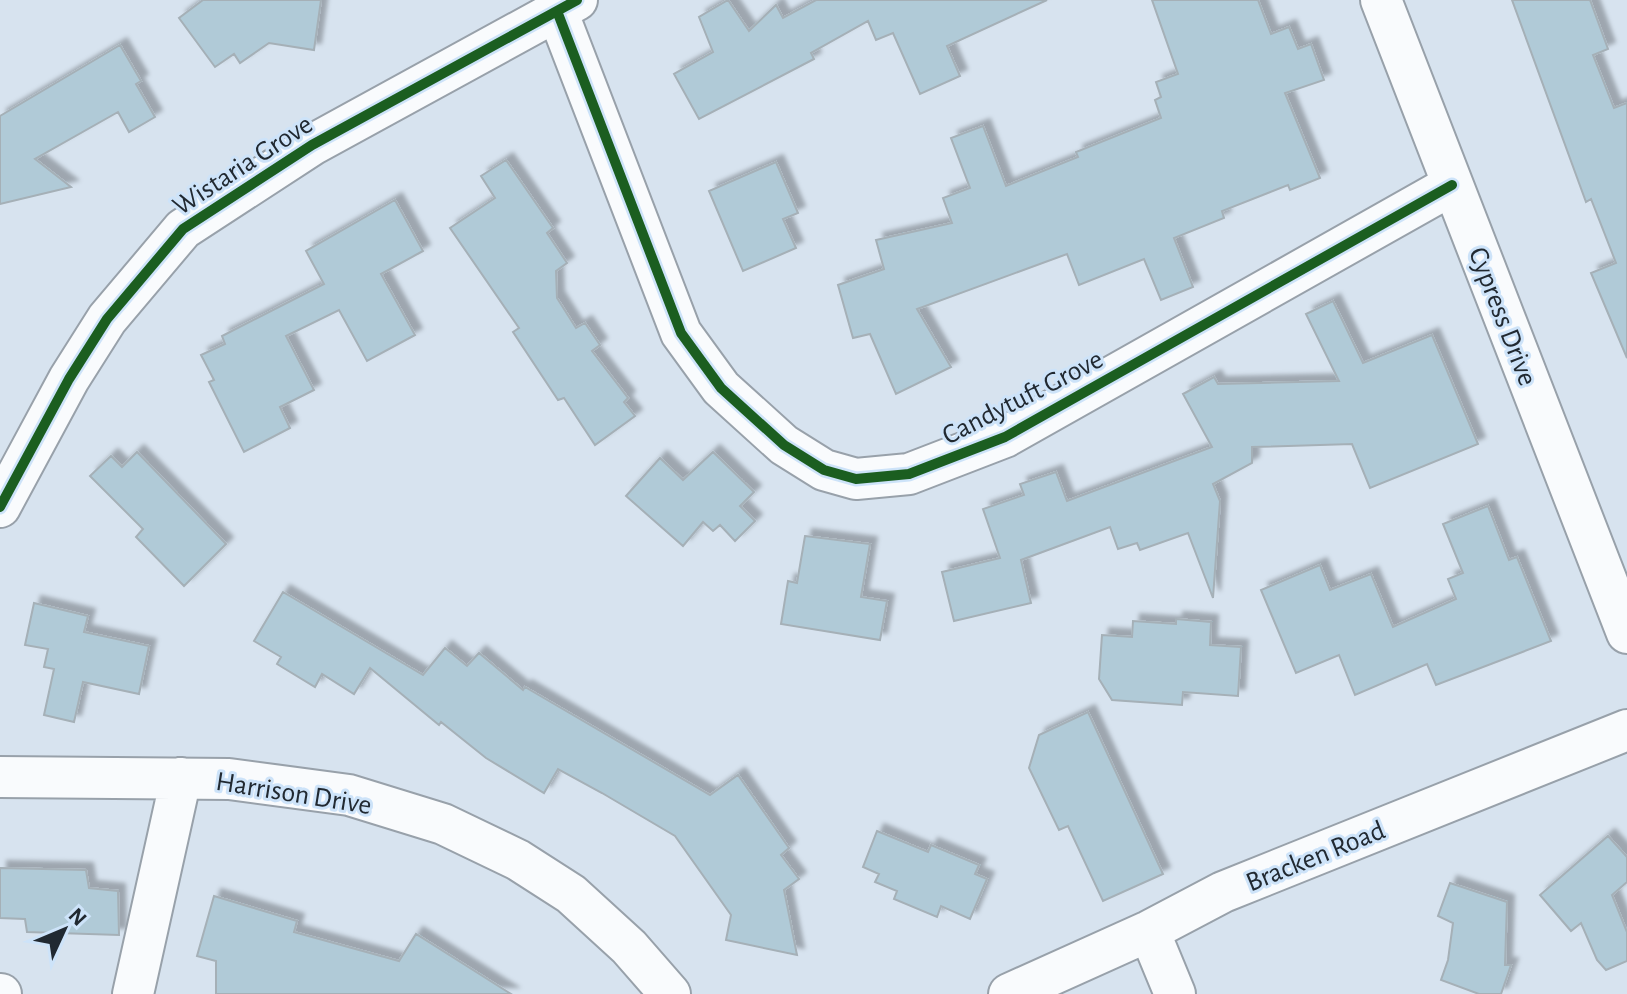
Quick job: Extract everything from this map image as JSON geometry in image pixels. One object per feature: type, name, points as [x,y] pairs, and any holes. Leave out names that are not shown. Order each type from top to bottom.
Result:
[{"type":"street","name":"Cypress Drive","points":[[1381,0],[1627,633]]},
{"type":"street","name":"Candytuft Grove","points":[[567,6],[681,333],[721,388],[784,445],[824,470],[856,479],[909,474],[1005,437],[1452,185]]},
{"type":"street","name":"Wistaria Grove","points":[[0,507],[69,379],[107,319],[183,229],[312,145],[567,6]]},
{"type":"street","name":"Bracken Road","points":[[1009,994],[1149,931],[1223,892],[1627,730]]},
{"type":"street","name":"Harrison Drive","points":[[0,777],[229,779],[349,795],[443,824],[518,860],[571,894],[629,947],[670,994]]},
{"type":"street","points":[[133,994],[181,778]]},
{"type":"street","points":[[1149,931],[1175,994]]},
{"type":"building","points":[[203,0],[321,0],[314,50],[269,43],[240,63],[234,54],[215,67],[179,18]]},
{"type":"building","points":[[728,0],[749,31],[776,5],[783,18],[816,0],[1047,0],[947,46],[960,76],[920,94],[893,33],[876,40],[868,21],[811,53],[814,59],[699,119],[674,74],[713,52],[699,17]]},
{"type":"building","points":[[1152,0],[1258,0],[1271,34],[1289,27],[1298,49],[1311,44],[1324,80],[1285,93],[1320,178],[1290,190],[1288,185],[1222,211],[1224,218],[1174,238],[1193,287],[1161,300],[1144,259],[1079,285],[1067,254],[917,309],[951,367],[896,394],[870,334],[853,338],[838,285],[884,269],[876,240],[952,223],[943,198],[970,188],[951,138],[983,126],[1006,186],[1078,157],[1076,152],[1161,118],[1155,100],[1161,97],[1156,82],[1178,74]]},
{"type":"building","points":[[1512,0],[1590,0],[1608,49],[1593,55],[1614,108],[1627,103],[1627,358],[1591,273],[1616,263],[1591,199],[1586,202]]},
{"type":"building","points":[[120,45],[141,81],[136,84],[155,117],[129,132],[118,112],[35,159],[71,187],[0,204],[0,116]]},
{"type":"building","points":[[506,160],[553,228],[547,233],[567,263],[556,271],[557,298],[576,328],[585,323],[600,345],[592,351],[628,398],[624,402],[635,416],[595,445],[564,398],[558,400],[513,332],[519,328],[450,228],[495,198],[481,176]]},
{"type":"building","points":[[776,162],[798,213],[783,219],[796,248],[743,271],[709,191]]},
{"type":"building","points":[[395,200],[423,251],[381,274],[415,335],[367,361],[339,310],[286,336],[314,390],[280,407],[290,428],[244,452],[209,382],[214,380],[201,355],[225,344],[222,336],[324,284],[306,251]]},
{"type":"building","points":[[1333,301],[1363,363],[1432,335],[1478,444],[1370,488],[1352,444],[1252,447],[1252,463],[1213,484],[1220,501],[1213,598],[1188,533],[1140,550],[1137,543],[1118,549],[1110,527],[1021,560],[1031,603],[954,621],[942,572],[1000,558],[983,509],[1024,495],[1020,484],[1056,472],[1067,501],[1212,447],[1183,394],[1214,377],[1218,384],[1339,381],[1306,314]]},
{"type":"building","points":[[137,452],[226,544],[184,586],[136,537],[143,529],[90,476],[111,456],[122,467]]},
{"type":"building","points":[[713,452],[754,492],[740,506],[755,521],[735,541],[720,525],[713,531],[703,522],[683,546],[626,496],[660,458],[683,480]]},
{"type":"building","points":[[1488,506],[1509,560],[1517,557],[1551,641],[1436,685],[1427,664],[1355,695],[1339,655],[1296,673],[1261,590],[1320,565],[1330,590],[1371,574],[1393,627],[1456,599],[1448,579],[1463,573],[1443,524]]},
{"type":"building","points":[[805,536],[870,544],[861,597],[887,601],[880,640],[781,624],[788,581],[797,583]]},
{"type":"building","points":[[283,592],[423,675],[445,648],[467,666],[479,653],[523,690],[525,687],[710,795],[738,775],[789,848],[781,855],[799,879],[784,890],[797,955],[726,940],[731,915],[675,836],[602,793],[558,769],[544,793],[486,758],[441,722],[439,725],[370,668],[354,694],[322,674],[315,687],[277,664],[281,657],[254,641]]},
{"type":"building","points":[[34,603],[88,616],[84,632],[149,646],[139,694],[83,682],[74,722],[44,715],[54,669],[44,667],[48,649],[25,645]]},
{"type":"building","points":[[1176,619],[1211,622],[1210,645],[1241,647],[1238,696],[1183,692],[1182,705],[1112,700],[1099,679],[1102,635],[1132,637],[1133,621],[1176,624]]},
{"type":"building","points":[[1088,712],[1163,874],[1103,901],[1068,826],[1059,830],[1029,768],[1039,735]]},
{"type":"building","points":[[877,831],[928,852],[931,845],[979,865],[975,874],[987,879],[970,919],[941,906],[937,917],[894,899],[897,891],[875,882],[879,874],[863,867]]},
{"type":"building","points":[[1608,836],[1627,857],[1627,882],[1612,895],[1627,932],[1627,961],[1606,970],[1597,960],[1581,923],[1571,931],[1540,895]]},
{"type":"building","points":[[0,868],[86,870],[89,888],[118,891],[119,935],[27,932],[25,919],[0,918]]},
{"type":"building","points":[[1450,883],[1507,902],[1505,965],[1511,965],[1501,994],[1479,994],[1441,980],[1448,960],[1453,923],[1438,916]]},
{"type":"building","points":[[214,896],[297,921],[294,932],[399,961],[416,934],[511,994],[216,994],[216,961],[197,956]]},
{"type":"cycle path","points":[[0,507],[69,379],[107,319],[183,229],[312,145],[577,0]]},
{"type":"cycle path","points":[[557,11],[681,333],[721,388],[784,445],[824,470],[856,479],[909,474],[1005,437],[1452,185]]}]
